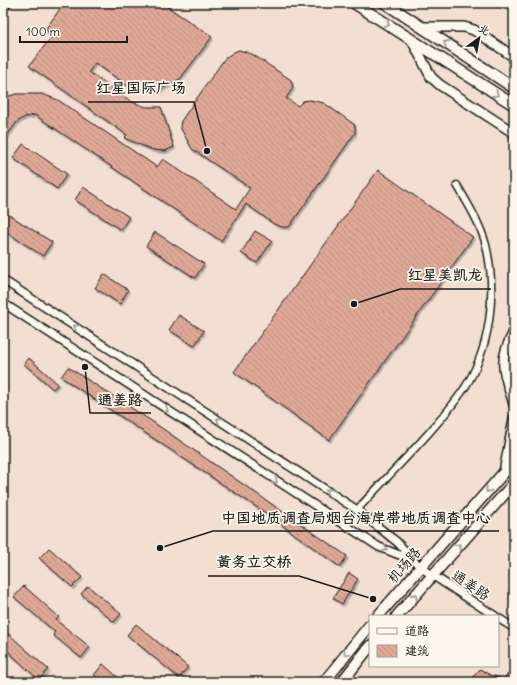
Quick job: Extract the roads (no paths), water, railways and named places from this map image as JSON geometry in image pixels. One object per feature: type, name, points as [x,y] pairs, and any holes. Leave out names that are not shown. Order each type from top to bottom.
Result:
[{"type":"highway","points":[[354,3],[514,106]]},
{"type":"highway","points":[[385,3],[514,88]]},
{"type":"highway","name":"机场路","points":[[379,615],[513,460]]},
{"type":"highway","name":"机场路","points":[[398,615],[514,483]]},
{"type":"highway","points":[[324,682],[369,626]]},
{"type":"highway","points":[[342,682],[369,647]]},
{"type":"main road","points":[[3,9],[7,3]]},
{"type":"main road","points":[[422,27],[464,27],[474,30],[514,57]]},
{"type":"main road","points":[[412,40],[431,77],[440,85],[514,133]]},
{"type":"main road","points":[[514,332],[507,344],[502,366],[514,404]]},
{"type":"main road","points":[[504,472],[514,419]]},
{"type":"street","points":[[357,510],[452,404],[475,369],[484,344],[491,300],[489,270],[485,244],[474,213],[457,185]]},
{"type":"street","points":[[3,280],[357,510],[397,542],[420,567]]},
{"type":"street","points":[[3,303],[379,547],[412,559]]},
{"type":"street","name":"通姜路","points":[[420,567],[493,615]]},
{"type":"street","name":"通姜路","points":[[499,619],[514,628]]},
{"type":"place","name":"红星国际广场","points":[[207,151]]},
{"type":"place","name":"红星美凯龙","points":[[354,304]]},
{"type":"place","name":"通姜路","points":[[85,367]]},
{"type":"place","name":"中国地质调查局烟台海岸带地质调查中心","points":[[160,548]]},
{"type":"place","name":"黄务立交桥","points":[[373,599]]}]
